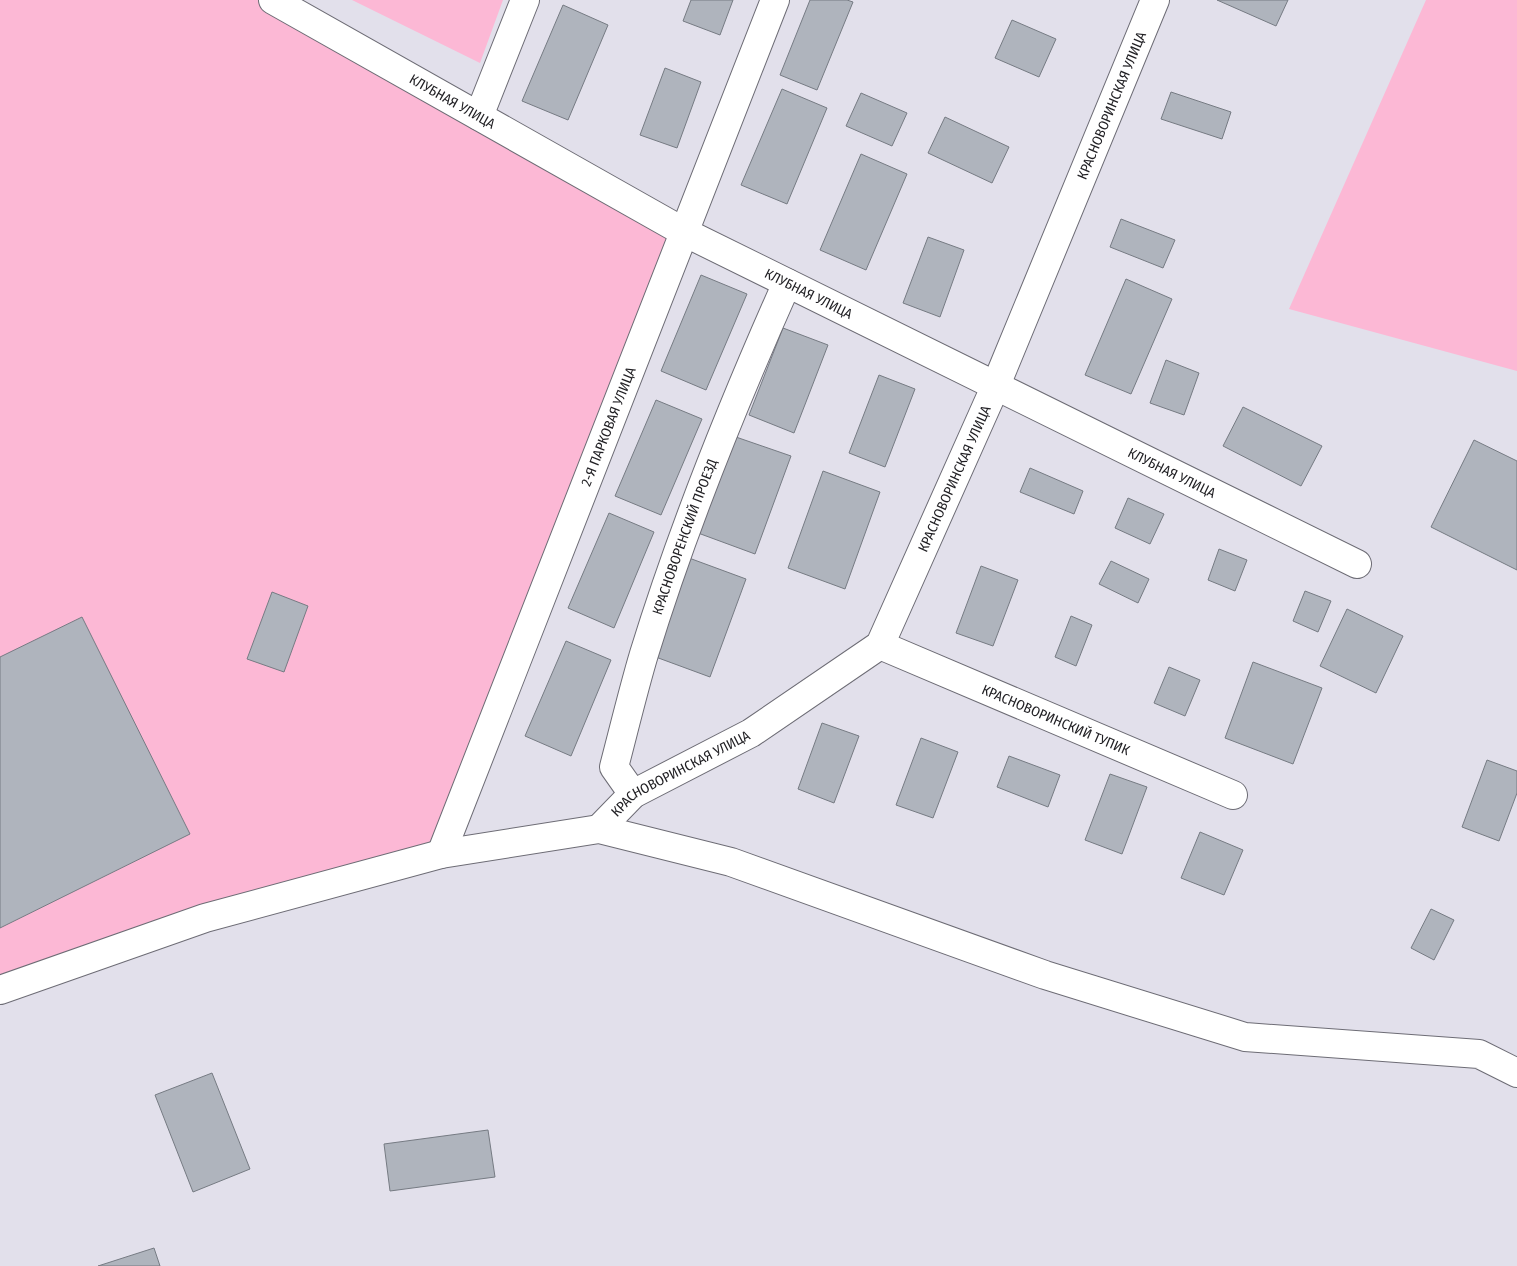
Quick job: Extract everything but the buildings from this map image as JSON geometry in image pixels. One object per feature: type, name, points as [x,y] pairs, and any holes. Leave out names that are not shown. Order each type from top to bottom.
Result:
[{"type":"street","name":"КЛУБНАЯ УЛИЦА","points":[[273,0],[684,232],[1357,564]]},
{"type":"street","points":[[479,116],[525,0]]},
{"type":"street","name":"2-Я ПАРКОВАЯ УЛИЦА","points":[[441,854],[776,0]]},
{"type":"street","name":"КРАСНОВОРИНСКАЯ УЛИЦА","points":[[600,829],[633,794],[751,733],[880,645],[996,385],[1155,0]]},
{"type":"street","name":"КРАСНОВОРЕНСКИЙ ПРОЕЗД","points":[[633,794],[614,767],[644,654],[686,530],[744,381],[787,283]]},
{"type":"street","name":"КРАСНОВОРИНСКИЙ ТУПИК","points":[[880,645],[1233,795]]},
{"type":"street","points":[[0,990],[206,918],[441,854],[600,829],[731,862],[1045,975],[1245,1037],[1479,1054],[1517,1073]]},
{"type":"shaded area","points":[[0,0],[273,0],[684,232],[441,854],[0,990]]},
{"type":"shaded area","points":[[352,0],[503,0],[480,63]]},
{"type":"shaded area","points":[[1426,0],[1517,0],[1517,371],[1289,309]]}]
